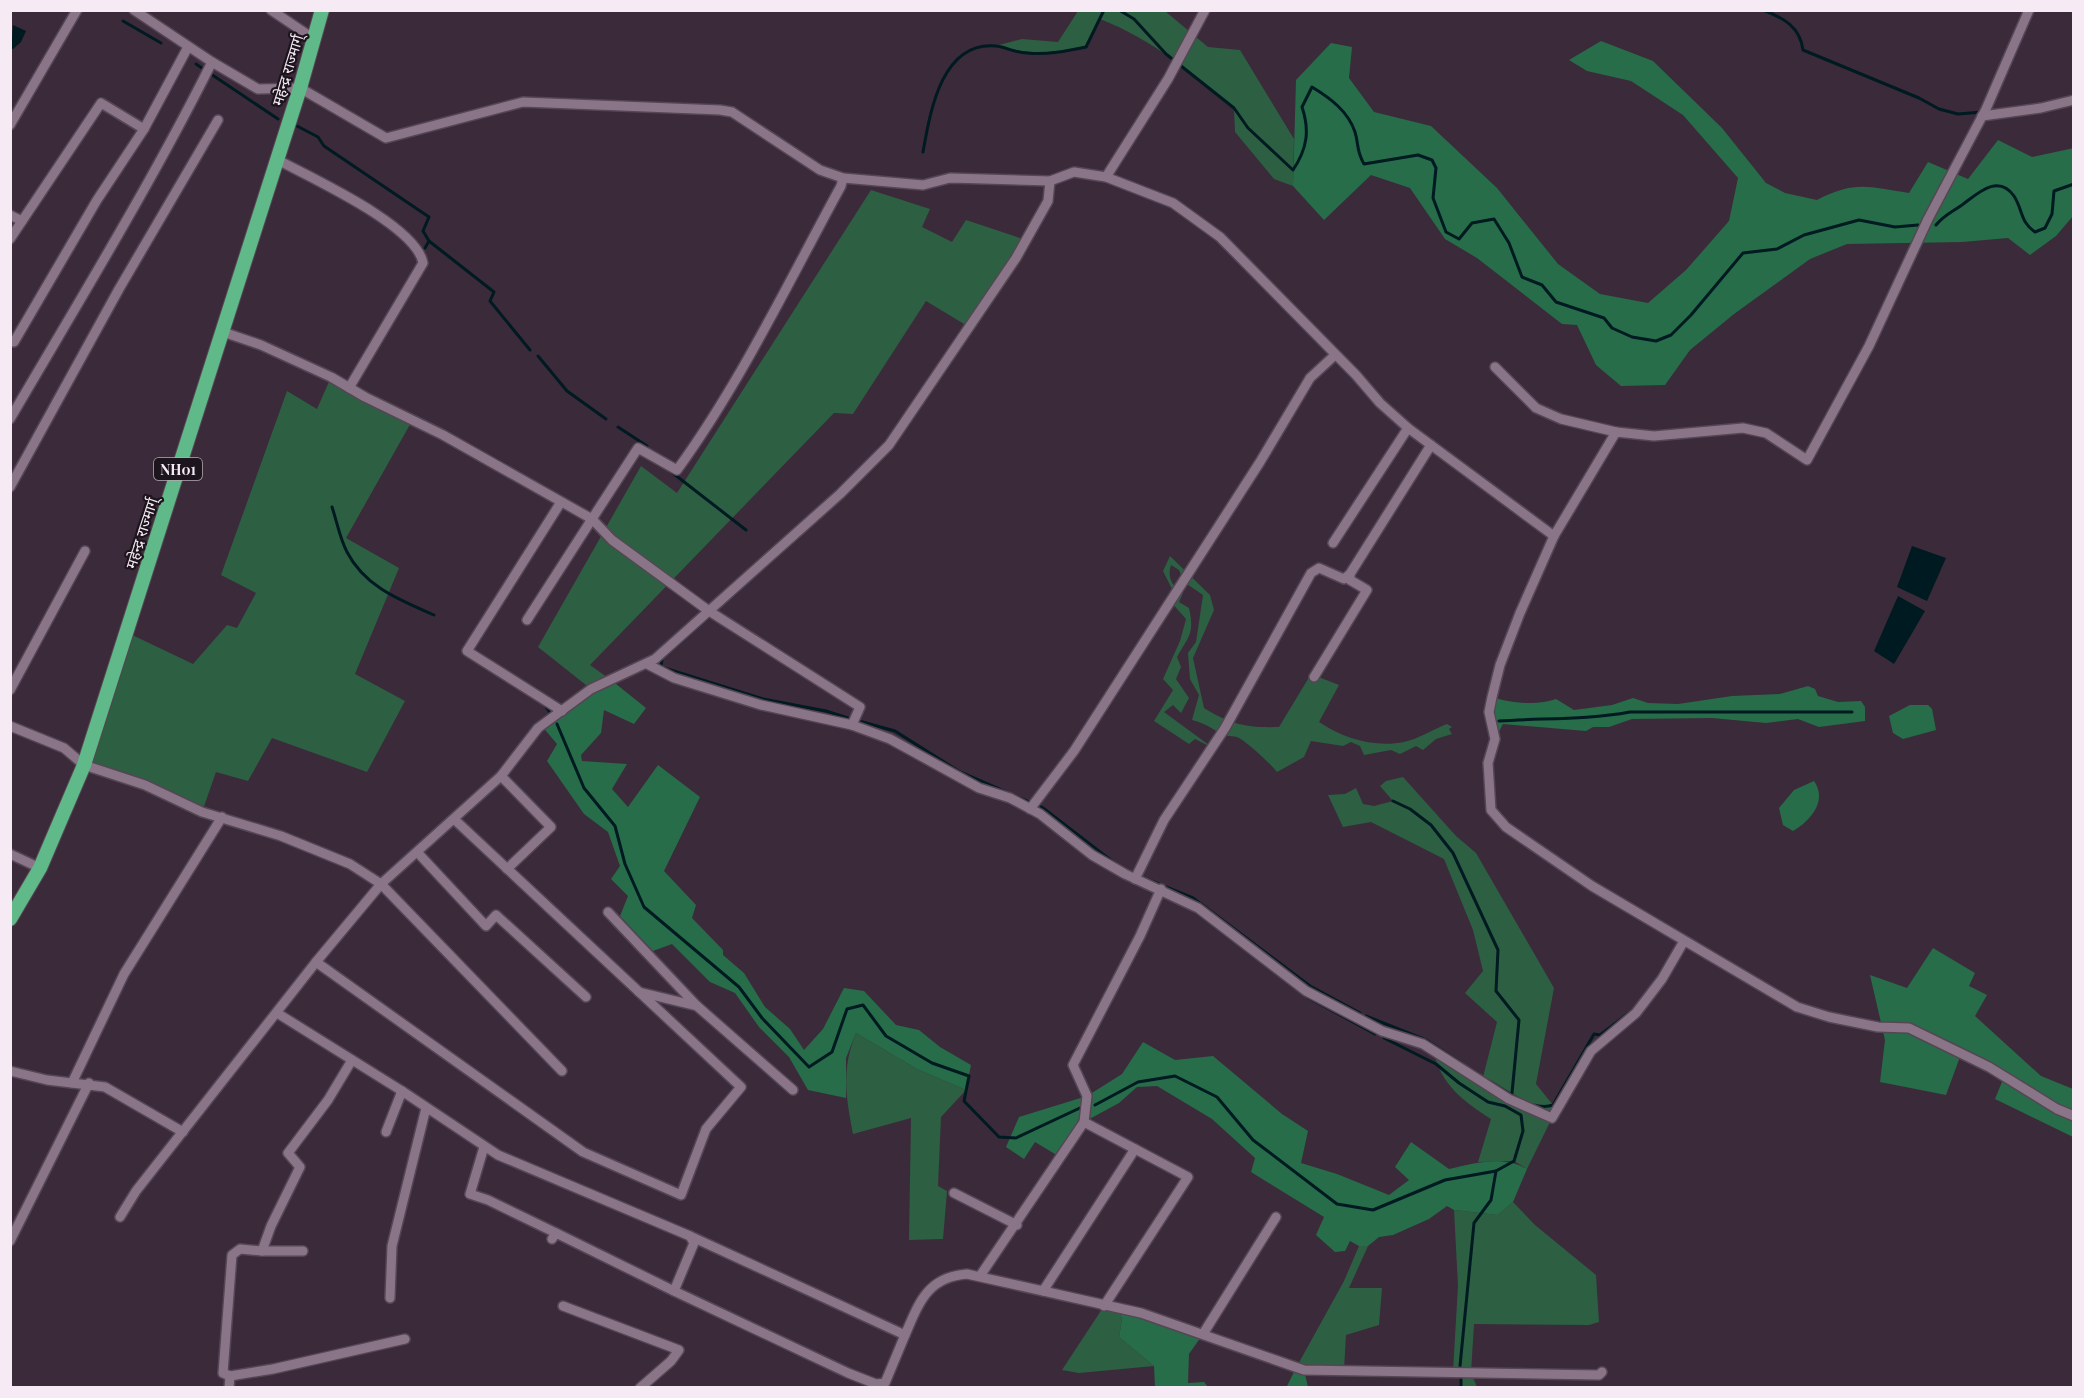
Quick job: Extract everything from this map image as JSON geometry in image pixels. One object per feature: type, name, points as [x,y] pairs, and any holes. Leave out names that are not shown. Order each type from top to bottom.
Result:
[{"type":"highway","name":"महेन्द्र राज्मार्ग्","points":[[10,919],[40,868],[84,765],[300,88],[322,10]]},
{"type":"street","points":[[10,125],[77,10]]},
{"type":"street","points":[[134,10],[188,47],[258,89],[300,88],[387,138],[524,102],[726,111],[732,112],[820,170],[843,178],[923,185],[950,178],[1050,181],[1074,172],[1106,177],[1173,203],[1220,237],[1408,428],[1554,537]]},
{"type":"street","points":[[271,10],[314,39]]},
{"type":"street","points":[[1106,177],[1168,79],[1205,10]]},
{"type":"street","points":[[1495,367],[1536,408],[1561,419],[1616,432],[1654,436],[1743,428],[1766,433],[1807,460],[1856,373],[1928,219],[1982,116],[2029,10]]},
{"type":"street","points":[[14,342],[97,200],[144,129],[188,47]]},
{"type":"street","points":[[10,419],[108,252],[212,62]]},
{"type":"street","points":[[1982,116],[2041,108],[2073,100]]},
{"type":"street","points":[[10,239],[101,103],[144,129]]},
{"type":"street","points":[[10,487],[119,289],[218,120]]},
{"type":"street","points":[[276,159],[372,213],[406,235],[421,252],[423,263],[349,388]]},
{"type":"street","points":[[527,620],[638,448],[677,470],[715,415],[841,186],[843,178]]},
{"type":"street","points":[[120,1217],[136,1191],[183,1131],[316,962],[381,884],[455,820],[501,776],[538,728],[591,689],[647,664],[840,494],[889,445],[1016,258],[1048,201],[1050,181]]},
{"type":"street","points":[[10,215],[22,221]]},
{"type":"street","points":[[222,332],[288,356],[443,435],[592,519],[612,540],[709,611],[860,707],[852,725]]},
{"type":"street","points":[[1030,809],[1074,751],[1260,462],[1310,378],[1335,355]]},
{"type":"street","points":[[1333,543],[1408,428]]},
{"type":"street","points":[[1616,432],[1554,537],[1512,634],[1489,712],[1495,739],[1488,763],[1491,810],[1506,827],[1573,873],[1797,1007],[1829,1017],[1878,1027],[1909,1028],[1989,1067],[2056,1109],[2073,1116]]},
{"type":"street","points":[[1135,879],[1164,820],[1225,728],[1311,573],[1319,568],[1344,579],[1350,574],[1431,445]]},
{"type":"street","points":[[561,502],[467,651],[562,711]]},
{"type":"street","points":[[10,690],[85,551]]},
{"type":"street","points":[[1314,677],[1367,590],[1350,580],[1350,574]]},
{"type":"street","points":[[647,664],[674,678],[760,705],[852,725],[890,739],[958,777],[1030,809],[1092,855],[1135,879],[1198,908],[1306,991],[1382,1031],[1423,1044],[1509,1099],[1552,1118],[1591,1051],[1636,1013],[1662,978],[1684,941]]},
{"type":"street","points":[[10,726],[64,748],[84,765],[145,785],[202,812],[281,836],[350,864],[381,884],[562,1071]]},
{"type":"street","points":[[501,776],[551,827],[507,869]]},
{"type":"street","points":[[72,1083],[124,974],[222,817]]},
{"type":"street","points":[[316,962],[583,1152],[681,1196],[706,1129],[741,1088],[455,820]]},
{"type":"street","points":[[418,853],[486,926],[496,915],[586,997]]},
{"type":"street","points":[[10,854],[40,868]]},
{"type":"street","points":[[980,1276],[1017,1225],[1084,1122],[1087,1096],[1073,1065],[1140,936],[1161,889]]},
{"type":"street","points":[[608,912],[697,1006],[793,1090]]},
{"type":"street","points":[[637,992],[697,1006]]},
{"type":"street","points":[[277,1013],[402,1091],[498,1155],[690,1236],[906,1335]]},
{"type":"street","points":[[262,1251],[271,1226],[300,1167],[288,1153],[328,1100],[352,1060]]},
{"type":"street","points":[[10,1071],[105,1087],[183,1131]]},
{"type":"street","points":[[10,1241],[89,1083]]},
{"type":"street","points":[[386,1132],[402,1091]]},
{"type":"street","points":[[390,1298],[392,1246],[426,1108]]},
{"type":"street","points":[[1084,1122],[1188,1177],[1104,1306]]},
{"type":"street","points":[[484,1147],[470,1194],[554,1236],[876,1384],[885,1383],[928,1288],[957,1275],[980,1276],[1141,1313],[1305,1370],[1599,1375],[1602,1372]]},
{"type":"street","points":[[1043,1291],[1135,1149]]},
{"type":"street","points":[[954,1193],[1017,1225]]},
{"type":"street","points":[[1203,1334],[1276,1217]]},
{"type":"street","points":[[674,1291],[694,1243],[690,1236]]},
{"type":"street","points":[[303,1251],[240,1249],[232,1255],[223,1373],[230,1376],[273,1369],[405,1339]]},
{"type":"street","points":[[563,1306],[680,1350],[640,1388]]},
{"type":"street","points":[[229,1388],[230,1376]]},
{"type":"green space","points":[[1078,11],[1165,11],[1208,47],[1240,50],[1294,139],[1293,186],[1274,179],[1235,132],[1234,108],[1171,58],[1120,28],[1100,19],[1086,47],[1074,49],[1029,52],[995,46],[1022,39],[1058,42]]},
{"type":"green space","points":[[1601,41],[1653,61],[1722,128],[1766,183],[1785,193],[1817,200],[1852,187],[1872,187],[1909,193],[1928,162],[1968,179],[1998,140],[2032,157],[2074,148],[2073,216],[2056,236],[2030,255],[2008,238],[1962,242],[1847,244],[1810,259],[1734,314],[1690,350],[1665,385],[1621,386],[1596,365],[1577,325],[1562,324],[1477,258],[1445,239],[1410,188],[1371,175],[1324,220],[1293,186],[1296,80],[1331,43],[1352,47],[1349,78],[1374,112],[1431,126],[1497,188],[1558,264],[1600,294],[1648,303],[1686,270],[1729,221],[1738,178],[1683,115],[1631,81],[1587,71],[1569,60]]},
{"type":"green space","points":[[871,190],[930,209],[922,227],[952,242],[966,220],[1026,240],[969,327],[926,301],[853,414],[834,413],[590,665],[611,680],[591,689],[538,647],[641,466],[677,493]]},
{"type":"green space","points":[[331,377],[412,421],[346,538],[399,568],[355,674],[405,701],[367,772],[272,738],[248,781],[216,772],[202,812],[84,765],[126,632],[193,664],[227,625],[237,628],[256,593],[221,575],[287,391],[317,409]]},
{"type":"green space","points":[[1170,556],[1210,595],[1214,610],[1193,658],[1204,708],[1240,724],[1279,727],[1311,674],[1339,685],[1319,722],[1338,733],[1370,743],[1382,744],[1409,741],[1447,724],[1452,727],[1449,729],[1452,734],[1436,739],[1423,750],[1416,746],[1400,754],[1391,750],[1364,755],[1360,746],[1351,742],[1343,746],[1311,741],[1304,757],[1277,772],[1239,738],[1223,735],[1192,720],[1199,695],[1190,679],[1188,653],[1196,642],[1203,595],[1184,582],[1179,570],[1171,565],[1171,581],[1183,593],[1179,602],[1189,608],[1191,617],[1191,630],[1177,657],[1181,667],[1176,679],[1189,698],[1181,713],[1173,705],[1164,712],[1213,748],[1195,739],[1189,744],[1154,721],[1173,690],[1163,679],[1180,641],[1186,619],[1170,601],[1172,589],[1163,571]]},
{"type":"green space","points":[[611,680],[646,708],[634,724],[604,710],[601,733],[581,755],[582,761],[627,764],[612,789],[628,807],[658,765],[700,797],[664,871],[696,905],[692,918],[723,950],[723,955],[744,973],[765,1007],[790,1029],[804,1050],[823,1029],[844,988],[864,991],[896,1025],[919,1030],[940,1047],[971,1065],[966,1090],[917,1069],[856,1033],[846,1058],[846,1098],[808,1090],[789,1057],[759,1027],[735,993],[710,982],[672,944],[653,951],[620,916],[628,896],[611,879],[620,866],[608,832],[584,814],[547,761],[557,744],[541,725]]},
{"type":"green space","points":[[1808,686],[1815,689],[1818,696],[1838,702],[1861,701],[1865,707],[1865,721],[1819,727],[1798,719],[1766,723],[1712,718],[1632,719],[1609,727],[1593,727],[1586,731],[1503,724],[1495,739],[1492,697],[1524,703],[1556,699],[1574,710],[1612,705],[1633,698],[1648,703],[1678,704],[1732,696],[1780,694]]},
{"type":"green space","points":[[1910,705],[1928,705],[1932,709],[1936,730],[1903,739],[1893,733],[1889,716]]},
{"type":"green space","points":[[1403,777],[1456,836],[1476,853],[1554,988],[1536,1084],[1553,1105],[1552,1118],[1527,1169],[1514,1161],[1478,1162],[1491,1119],[1454,1091],[1442,1073],[1433,1050],[1482,1081],[1497,1022],[1465,993],[1483,971],[1473,930],[1444,859],[1371,822],[1343,827],[1328,795],[1345,794],[1356,788],[1363,804],[1374,806],[1393,801],[1380,786],[1386,781]]},
{"type":"green space","points":[[1814,781],[1818,788],[1818,803],[1811,816],[1793,831],[1783,825],[1779,808],[1794,790]]},
{"type":"green space","points":[[1933,948],[1975,973],[1969,986],[1987,995],[1975,1016],[2041,1076],[2073,1089],[2073,1137],[1995,1099],[2004,1077],[1961,1054],[1946,1095],[1880,1082],[1885,1040],[1870,975],[1907,988]]},
{"type":"green space","points":[[856,1033],[917,1069],[966,1090],[941,1117],[938,1186],[947,1191],[943,1239],[909,1240],[911,1118],[853,1134],[846,1083],[848,1059]]},
{"type":"green space","points":[[1143,1042],[1175,1060],[1213,1056],[1282,1114],[1308,1131],[1301,1163],[1337,1174],[1389,1195],[1409,1180],[1395,1167],[1411,1142],[1449,1169],[1499,1161],[1527,1169],[1513,1202],[1498,1215],[1454,1210],[1447,1206],[1429,1219],[1393,1235],[1379,1237],[1368,1246],[1359,1246],[1350,1241],[1345,1251],[1335,1252],[1316,1235],[1324,1217],[1251,1172],[1255,1158],[1212,1119],[1157,1086],[1137,1087],[1119,1103],[1084,1122],[1060,1157],[1035,1142],[1024,1159],[1006,1147],[1019,1117],[1087,1096],[1122,1074]]},
{"type":"green space","points":[[1513,1202],[1535,1225],[1596,1275],[1599,1322],[1589,1325],[1474,1324],[1471,1373],[1477,1387],[1461,1387],[1461,1379],[1453,1371],[1458,1286],[1454,1210],[1498,1215]]},
{"type":"green space","points":[[1359,1246],[1368,1246],[1349,1288],[1382,1288],[1379,1325],[1346,1335],[1344,1370],[1296,1368],[1344,1281]]},
{"type":"green space","points":[[1104,1306],[1118,1308],[1122,1319],[1119,1337],[1154,1366],[1079,1373],[1062,1370]]},
{"type":"green space","points":[[1118,1308],[1203,1334],[1189,1354],[1188,1383],[1204,1382],[1208,1387],[1155,1387],[1154,1366],[1119,1337],[1122,1319]]},
{"type":"green space","points":[[1296,1368],[1304,1370],[1308,1387],[1286,1388]]},
{"type":"water","points":[[13,25],[26,31],[21,42],[11,49]]},
{"type":"water","points":[[1912,546],[1946,558],[1927,601],[1897,587]]},
{"type":"water","points":[[1898,596],[1925,611],[1894,664],[1874,651]]},
{"type":"waterway","points":[[923,152],[930,118],[942,82],[962,55],[977,48],[996,46],[1034,53],[1086,47],[1104,10]]},
{"type":"waterway","points":[[1119,10],[1134,19],[1166,54],[1234,108],[1248,128],[1293,170],[1306,140],[1306,124],[1302,107],[1312,87],[1332,101],[1348,118],[1355,132],[1364,164],[1418,155],[1432,160],[1436,168],[1433,198],[1446,232],[1459,239],[1472,223],[1494,219],[1509,243],[1522,277],[1542,285],[1556,302],[1604,318],[1612,328],[1632,337],[1656,341],[1671,335],[1691,315],[1743,253],[1777,249],[1804,235],[1859,220],[1895,227],[1918,225]]},
{"type":"waterway","points":[[1763,10],[1790,24],[1795,29],[1803,50],[1919,98],[1939,109],[1958,114],[1982,112]]},
{"type":"waterway","points":[[123,21],[161,43]]},
{"type":"waterway","points":[[196,64],[278,119]]},
{"type":"waterway","points":[[297,126],[318,137],[324,146],[429,217],[423,231],[429,241],[425,248]]},
{"type":"waterway","points":[[1936,225],[1981,191],[2001,186],[2008,189],[2014,196],[2024,220],[2035,232],[2045,228],[2052,214],[2054,191],[2074,184]]},
{"type":"waterway","points":[[429,241],[494,292],[490,301],[530,350]]},
{"type":"waterway","points":[[538,356],[567,391],[606,419]]},
{"type":"waterway","points":[[618,427],[647,446]]},
{"type":"waterway","points":[[670,471],[746,530]]},
{"type":"waterway","points":[[332,507],[345,547],[363,574],[385,591],[434,615]]},
{"type":"waterway","points":[[732,596],[740,589]]},
{"type":"waterway","points":[[709,617],[662,659],[661,667],[763,699],[826,711],[851,719]]},
{"type":"waterway","points":[[544,704],[551,714]]},
{"type":"waterway","points":[[1499,721],[1581,718],[1630,712],[1852,712]]},
{"type":"waterway","points":[[859,721],[895,731],[960,772],[1043,808],[1117,865]]},
{"type":"waterway","points":[[557,724],[584,788],[615,826],[625,864],[644,907],[739,987],[762,1018],[809,1067],[832,1052],[847,1009],[863,1005],[886,1036],[932,1063],[969,1076],[964,1101],[999,1137],[1016,1138],[1082,1107]]},
{"type":"waterway","points":[[1393,801],[1410,809],[1431,825],[1453,853],[1498,950],[1496,991],[1519,1020],[1512,1093]]},
{"type":"waterway","points":[[1139,876],[1193,898],[1310,986],[1360,1013]]},
{"type":"waterway","points":[[1192,909],[1299,991]]},
{"type":"waterway","points":[[1309,998],[1375,1034]]},
{"type":"waterway","points":[[1489,1081],[1528,1103],[1537,1106],[1553,1105],[1594,1034],[1600,1035],[1629,1013]]},
{"type":"waterway","points":[[1366,1016],[1426,1040],[1461,1063]]},
{"type":"waterway","points":[[1384,1038],[1436,1064],[1488,1102],[1505,1106],[1521,1115],[1523,1131],[1514,1161],[1496,1171]]},
{"type":"waterway","points":[[1095,1105],[1138,1082],[1175,1076],[1217,1097],[1253,1140],[1337,1204],[1373,1210],[1445,1180],[1496,1171],[1491,1200],[1474,1223],[1460,1366]]},
{"type":"waterway","points":[[1461,1379],[1461,1388]]}]
